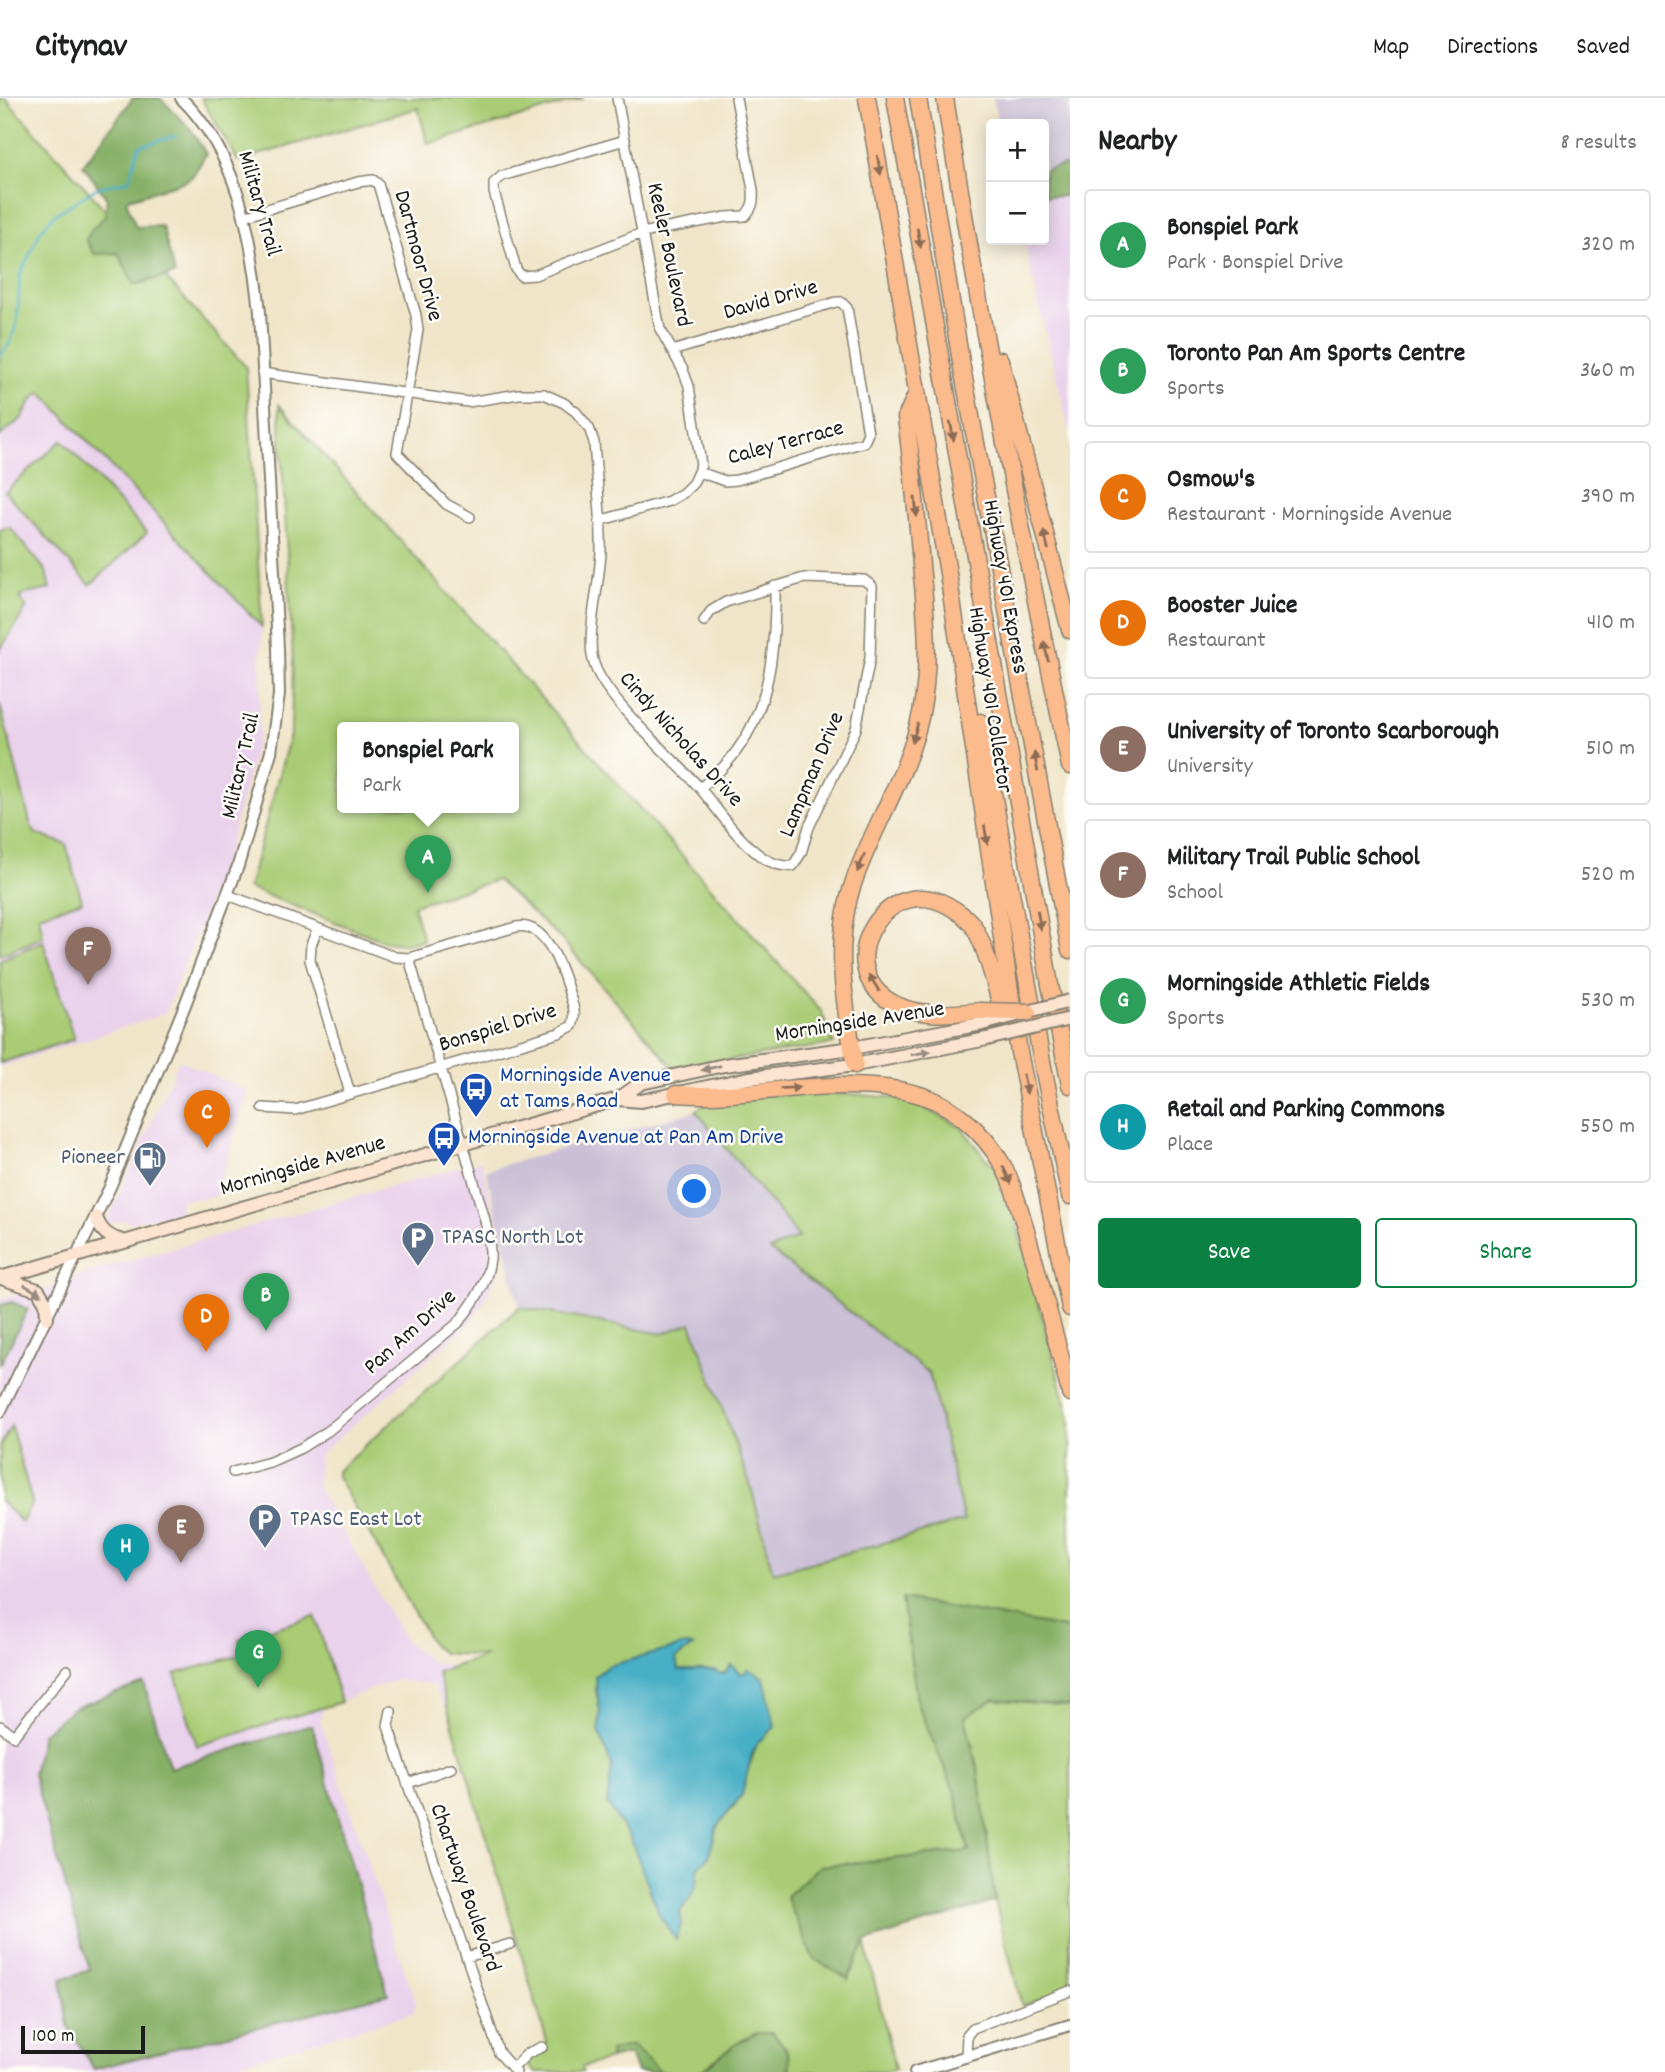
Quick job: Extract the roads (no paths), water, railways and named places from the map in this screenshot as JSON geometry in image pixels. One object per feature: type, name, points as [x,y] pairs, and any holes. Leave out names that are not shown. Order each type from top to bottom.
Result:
[{"type":"highway","name":"Highway 401 Collector","points":[[867,98],[948,573],[1019,1052],[1070,1308]]},
{"type":"highway","name":"Highway 401 Express","points":[[895,98],[1050,985],[1070,1085]]},
{"type":"highway","name":"Highway 401 Express","points":[[918,98],[961,362],[1070,950]]},
{"type":"highway","points":[[945,98],[965,226],[1038,614],[1070,766]]},
{"type":"highway","points":[[965,226],[1070,630]]},
{"type":"highway","points":[[853,1056],[845,1009],[842,966],[842,937],[846,912],[853,883],[887,808],[913,740],[925,684],[925,609],[906,416],[917,393]]},
{"type":"highway","points":[[948,573],[957,592],[1005,860],[1070,1196]]},
{"type":"highway","points":[[1019,1052],[1011,1039],[982,946],[972,925],[958,911],[938,900],[918,898],[904,901],[884,913],[866,940],[864,958],[867,974],[887,1000],[920,1012],[981,1018],[1028,1012]]},
{"type":"highway","points":[[676,1094],[707,1096],[756,1090],[845,1086],[905,1091],[946,1107],[979,1133],[1008,1176],[1020,1210],[1070,1393]]},
{"type":"main road","points":[[1028,1012],[1070,1001]]},
{"type":"main road","name":"Morningside Avenue","points":[[618,1099],[641,1101],[853,1056],[981,1018]]},
{"type":"main road","name":"Morningside Avenue","points":[[0,1278],[618,1099],[641,1083],[724,1065],[853,1056],[987,1039],[1070,1019]]},
{"type":"main road","points":[[96,1217],[99,1227],[105,1233],[123,1241]]},
{"type":"main road","points":[[0,1278],[38,1290],[46,1303],[47,1318]]},
{"type":"street","name":"Military Trail","points":[[0,1412],[96,1217],[228,895],[271,752],[279,695],[278,634],[256,274],[244,216],[231,174],[217,143],[195,112],[181,98]]},
{"type":"street","name":"Keeler Boulevard","points":[[617,98],[660,329],[689,386],[701,453],[699,472]]},
{"type":"street","points":[[625,141],[502,176],[494,183],[494,192],[516,269],[522,276],[535,275],[642,233],[726,217],[745,216],[752,208],[753,190],[736,98]]},
{"type":"street","name":"Dartmoor Drive","points":[[244,216],[358,182],[373,180],[378,184],[418,330],[408,393]]},
{"type":"street","name":"David Drive","points":[[672,351],[841,302],[846,307],[867,424]]},
{"type":"street","points":[[262,373],[468,402],[531,393],[544,394],[564,403],[583,419],[594,442],[599,521],[668,501],[683,493],[699,472]]},
{"type":"street","points":[[408,393],[397,453],[446,504],[470,517]]},
{"type":"street","name":"Caley Terrace","points":[[699,472],[724,481],[737,480],[861,444],[867,439],[867,424]]},
{"type":"street","name":"Cindy Nicholas Drive","points":[[599,521],[602,547],[591,642],[595,668],[615,699],[700,788],[751,848],[771,862],[785,867],[793,866]]},
{"type":"street","name":"Lampman Drive","points":[[704,621],[711,611],[723,603],[814,577],[869,582],[873,591],[870,658],[856,729],[809,827],[799,858],[793,866]]},
{"type":"street","points":[[700,788],[734,757],[765,697],[775,645],[775,586]]},
{"type":"street","name":"Bonspiel Drive","points":[[228,895],[387,956],[409,958],[516,927],[530,927],[559,959],[574,1010],[575,1021],[567,1030],[295,1110],[264,1108]]},
{"type":"street","points":[[317,930],[311,945],[310,960],[350,1093]]},
{"type":"street","name":"Pan Am Drive","points":[[233,1472],[270,1462],[301,1448],[328,1430],[458,1322],[474,1303],[482,1286],[490,1258],[485,1220],[409,958]]},
{"type":"street","points":[[0,1726],[14,1736],[67,1670]]},
{"type":"street","name":"Chartway Boulevard","points":[[391,1711],[388,1726],[499,2053],[514,2070]]},
{"type":"street","points":[[408,1783],[451,1768]]},
{"type":"street","points":[[467,1957],[510,1944]]},
{"type":"street","points":[[966,2057],[967,2035],[973,2028],[1070,1991]]},
{"type":"street","points":[[915,2072],[1070,2025]]},
{"type":"street","points":[[514,2070],[528,2053],[542,2047]]},
{"type":"water","points":[[685,1645],[693,1646],[676,1659],[678,1670],[716,1670],[724,1674],[731,1665],[740,1673],[745,1673],[748,1669],[764,1678],[775,1727],[758,1742],[752,1754],[742,1795],[717,1826],[709,1856],[698,1868],[693,1891],[680,1911],[681,1924],[676,1940],[660,1916],[631,1840],[607,1803],[612,1767],[599,1731],[600,1711],[595,1676],[608,1666]]},
{"type":"waterway","points":[[0,356],[10,343],[17,322],[20,275],[41,230],[54,215],[97,188],[129,180],[139,146],[176,136]]},
{"type":"place","name":"Bonspiel Park","points":[[428,893]]},
{"type":"place","name":"Military Trail Public School","points":[[88,985]]},
{"type":"place","name":"Morningside Avenue at Tams Road","points":[[476,1119]]},
{"type":"place","name":"Osmow's","points":[[207,1148]]},
{"type":"place","name":"Morningside Avenue at Pan Am Drive","points":[[444,1168]]},
{"type":"place","name":"Pioneer","points":[[150,1188]]},
{"type":"place","name":"TPASC North Lot","points":[[418,1268]]},
{"type":"place","name":"Toronto Pan Am Sports Centre","points":[[266,1331]]},
{"type":"place","name":"Booster Juice","points":[[206,1352]]},
{"type":"place","name":"TPASC East Lot","points":[[265,1550]]},
{"type":"place","name":"University of Toronto Scarborough","points":[[181,1563]]},
{"type":"place","name":"Retail and Parking Commons","points":[[126,1582]]},
{"type":"place","name":"Morningside Athletic Fields","points":[[258,1688]]}]
